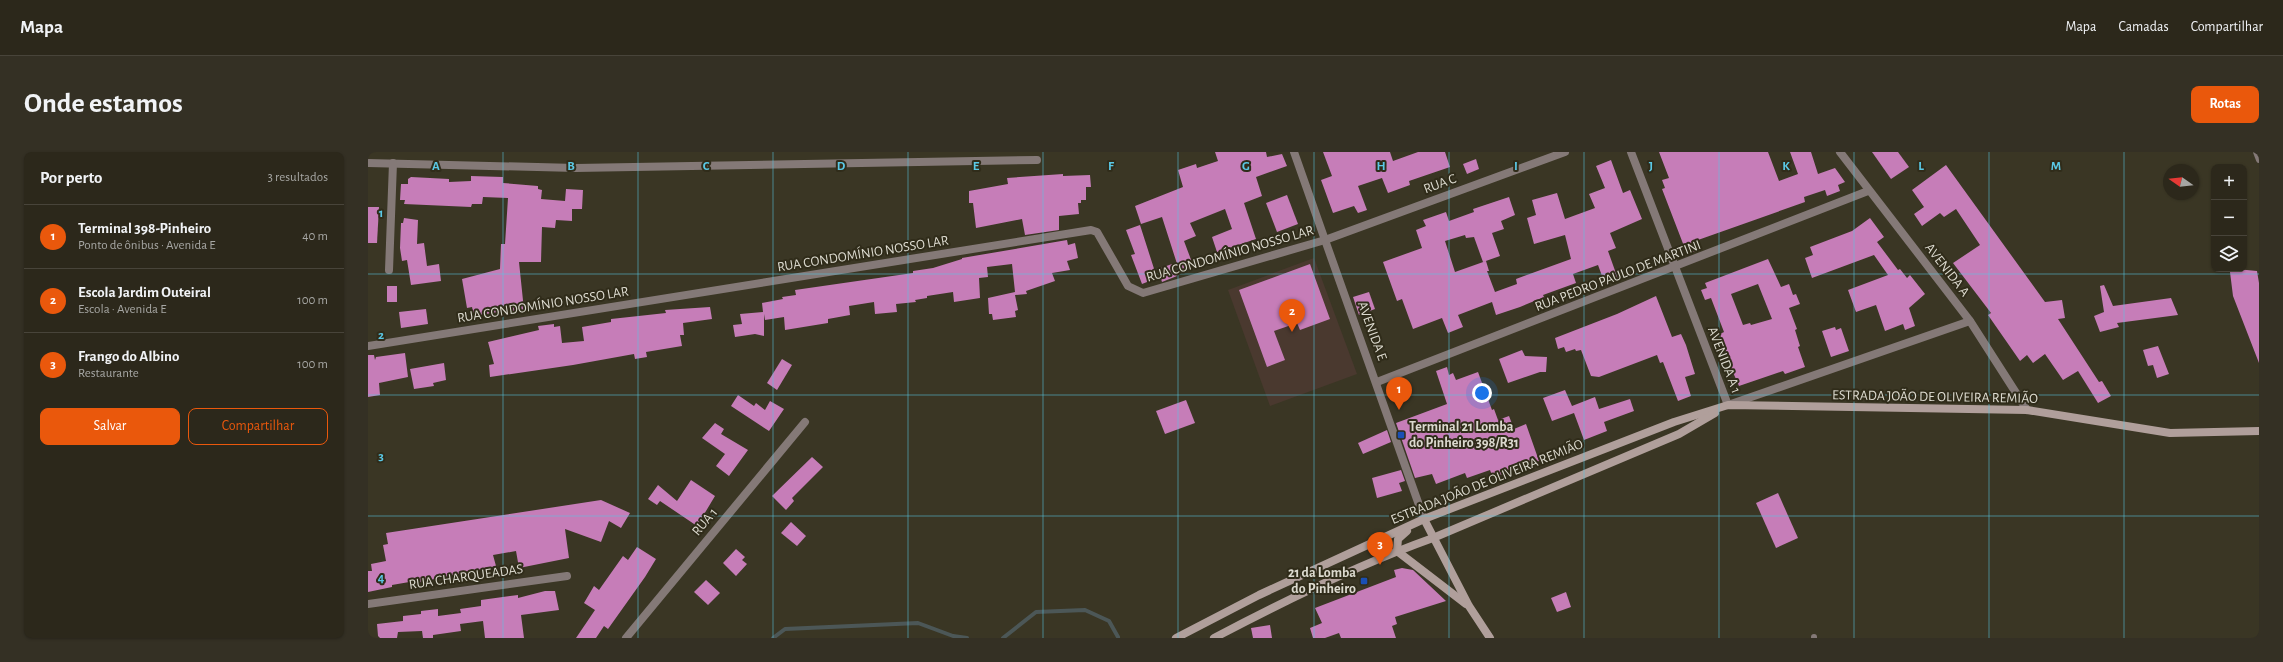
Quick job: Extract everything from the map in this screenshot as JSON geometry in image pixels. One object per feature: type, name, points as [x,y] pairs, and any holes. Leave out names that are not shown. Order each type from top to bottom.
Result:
[{"type":"main road","name":"ESTRADA JOÃO DE OLIVEIRA REMIÃO","points":[[1214,638],[1265,611],[1397,551],[1432,538],[1679,434],[1728,405]]},
{"type":"main road","name":"ESTRADA JOÃO DE OLIVEIRA REMIÃO","points":[[1176,638],[1259,595],[1424,519],[1674,422],[1728,405],[2027,410],[2170,433],[2259,431]]},
{"type":"main road","points":[[1469,606],[1397,551],[1396,543],[1399,536],[1424,519],[1432,538],[1469,606],[1490,638]]},
{"type":"street","name":"AVENIDA E","points":[[1294,152],[1377,382],[1424,519]]},
{"type":"street","name":"RUA C","points":[[1325,240],[1565,152]]},
{"type":"street","name":"AVENIDA A 1","points":[[1631,152],[1728,405],[1970,321]]},
{"type":"street","name":"AVENIDA A","points":[[1840,152],[1868,191],[1970,321],[2027,410]]},
{"type":"street","points":[[368,163],[576,168],[1037,160]]},
{"type":"street","points":[[389,270],[393,163]]},
{"type":"street","name":"RUA PEDRO PAULO DE MARTINI","points":[[1377,382],[1675,268],[1868,191]]},
{"type":"street","name":"RUA CONDOMÍNIO NOSSO LAR","points":[[368,346],[1091,230],[1097,232],[1128,286],[1143,293],[1325,240]]},
{"type":"street","name":"RUA 1","points":[[626,638],[805,422]]},
{"type":"street","name":"RUA CHARQUEADAS","points":[[368,604],[567,576]]},
{"type":"lane","points":[[2256,152],[2259,160]]},
{"type":"shaded area","points":[[1314,258],[1357,374],[1270,406],[1228,290]]},
{"type":"building","points":[[1215,152],[1266,152],[1267,157],[1282,154],[1287,166],[1256,177],[1262,196],[1244,203],[1256,239],[1217,252],[1212,237],[1232,229],[1225,209],[1190,223],[1196,236],[1184,241],[1193,265],[1179,270],[1162,217],[1141,224],[1135,206],[1183,187],[1178,170],[1196,164],[1197,168],[1218,161]]},
{"type":"building","points":[[1323,152],[1390,152],[1393,161],[1418,152],[1445,152],[1450,167],[1409,181],[1410,185],[1388,193],[1382,178],[1358,186],[1367,210],[1358,213],[1354,206],[1333,213],[1321,180],[1332,176]]},
{"type":"building","points":[[1659,152],[1768,152],[1779,181],[1798,174],[1790,152],[1811,152],[1818,174],[1835,168],[1845,182],[1838,185],[1840,191],[1827,196],[1825,190],[1804,197],[1805,202],[1698,240],[1701,249],[1687,254],[1662,189],[1665,188],[1662,180],[1669,178]]},
{"type":"building","points":[[1872,152],[1898,152],[1909,167],[1891,179]]},
{"type":"building","points":[[1476,159],[1479,169],[1467,174],[1463,164]]},
{"type":"building","points":[[1611,160],[1623,193],[1630,190],[1642,219],[1610,233],[1616,248],[1608,251],[1618,279],[1605,284],[1598,265],[1573,274],[1576,283],[1543,295],[1544,297],[1520,307],[1496,315],[1492,302],[1458,315],[1463,327],[1448,333],[1442,318],[1413,329],[1402,299],[1397,301],[1383,262],[1422,248],[1416,230],[1426,226],[1423,220],[1446,212],[1449,221],[1474,212],[1473,209],[1509,197],[1515,215],[1501,221],[1504,229],[1492,233],[1500,256],[1483,262],[1474,237],[1466,238],[1465,235],[1445,241],[1455,272],[1486,261],[1489,271],[1487,271],[1495,292],[1517,284],[1516,279],[1571,259],[1565,235],[1534,244],[1527,218],[1536,215],[1532,200],[1557,193],[1565,219],[1595,208],[1589,194],[1605,188],[1596,166]]},
{"type":"building","points":[[1946,165],[2045,302],[2062,300],[2065,318],[2058,319],[2099,382],[2102,381],[2111,396],[2098,403],[2078,371],[2063,380],[2045,354],[2033,363],[2027,355],[2020,361],[1988,315],[1991,313],[1953,263],[1980,245],[1956,209],[1944,217],[1940,213],[1922,226],[1914,214],[1924,207],[1912,190]]},
{"type":"building","points":[[1063,174],[1063,176],[1090,175],[1091,187],[1086,187],[1086,200],[1081,200],[1081,203],[1078,203],[1079,214],[1059,216],[1059,230],[1025,235],[1022,219],[976,228],[973,203],[969,203],[969,191],[1008,184],[1007,178]]},
{"type":"building","points":[[471,176],[503,177],[503,183],[538,186],[538,189],[542,190],[541,199],[565,201],[566,189],[583,190],[582,209],[572,209],[572,221],[556,220],[555,228],[542,227],[541,262],[519,262],[524,310],[511,313],[510,310],[474,316],[472,307],[467,308],[462,279],[500,269],[501,244],[505,244],[508,198],[483,197],[482,204],[472,204],[471,207],[404,204],[405,200],[400,200],[401,184],[408,184],[408,179],[411,177],[449,179],[449,182],[471,181]]},
{"type":"building","points":[[1287,195],[1298,224],[1277,232],[1266,203]]},
{"type":"building","points":[[368,207],[379,207],[377,243],[368,243]]},
{"type":"building","points":[[404,218],[418,220],[417,244],[424,243],[427,266],[439,264],[441,281],[411,285],[407,260],[402,261],[400,248],[401,223],[403,223]]},
{"type":"building","points":[[1870,218],[1884,237],[1877,242],[1898,270],[1900,269],[1907,278],[1910,275],[1925,294],[1909,308],[1915,326],[1905,330],[1903,324],[1885,331],[1876,305],[1856,312],[1848,290],[1888,275],[1874,255],[1812,278],[1805,258],[1813,255],[1810,247],[1852,231]]},
{"type":"building","points":[[1140,225],[1157,278],[1142,284],[1131,255],[1135,254],[1126,230]]},
{"type":"building","points":[[1067,240],[1068,245],[1075,243],[1078,258],[1067,261],[1070,270],[1052,273],[1055,281],[1026,291],[1027,294],[1015,295],[1018,310],[1015,311],[1016,317],[993,320],[992,314],[989,314],[988,298],[1015,292],[1012,264],[987,267],[988,277],[979,278],[980,298],[954,302],[953,292],[927,296],[927,298],[915,300],[916,302],[896,304],[897,312],[875,314],[874,302],[849,306],[850,315],[828,319],[828,323],[785,330],[784,317],[765,320],[764,314],[764,336],[755,334],[735,337],[733,325],[742,324],[740,314],[763,312],[762,303],[783,299],[782,297],[796,295],[795,290],[913,273],[913,271],[933,268],[962,258]]},
{"type":"building","points":[[1768,259],[1781,287],[1789,284],[1793,295],[1796,294],[1800,304],[1789,308],[1797,329],[1795,330],[1800,346],[1798,347],[1805,367],[1785,374],[1783,371],[1739,386],[1728,361],[1720,334],[1724,332],[1711,298],[1705,300],[1701,290],[1707,288],[1705,283]],"holes":[[[1758,284],[1772,319],[1751,325],[1750,323],[1743,325],[1731,294]]]},
{"type":"building","points":[[1172,264],[1177,276],[1162,282],[1158,269]]},
{"type":"building","points":[[1310,264],[1330,319],[1300,330],[1297,323],[1274,331],[1285,360],[1267,367],[1239,290]]},
{"type":"building","points":[[2247,270],[2257,271],[2259,283],[2259,363],[2233,296],[2230,272],[2247,272]]},
{"type":"building","points":[[2104,285],[2113,306],[2171,298],[2178,315],[2117,323],[2119,327],[2100,332],[2094,316],[2104,312],[2100,286]]},
{"type":"building","points":[[387,286],[397,286],[397,302],[387,302]]},
{"type":"building","points":[[1369,292],[1375,309],[1359,315],[1353,297]]},
{"type":"building","points":[[1656,296],[1672,337],[1681,334],[1686,345],[1695,374],[1685,377],[1691,396],[1678,401],[1663,362],[1660,363],[1657,355],[1599,377],[1591,376],[1581,350],[1576,351],[1575,349],[1566,352],[1564,347],[1558,349],[1555,338],[1617,314]]},
{"type":"building","points":[[710,307],[712,319],[683,323],[684,335],[680,335],[682,346],[646,352],[647,357],[635,359],[634,354],[573,365],[490,377],[489,365],[494,364],[488,342],[539,330],[538,326],[554,324],[554,327],[560,326],[562,343],[584,341],[582,327],[611,322],[611,319],[666,313],[665,310]]},
{"type":"building","points":[[426,309],[428,324],[401,328],[399,312]]},
{"type":"building","points":[[1835,327],[1836,330],[1841,328],[1849,351],[1831,357],[1822,331]]},
{"type":"building","points":[[2158,346],[2169,374],[2157,378],[2153,365],[2148,366],[2143,350]]},
{"type":"building","points":[[1522,350],[1525,356],[1547,357],[1546,372],[1540,372],[1508,383],[1499,359]]},
{"type":"building","points":[[405,353],[408,377],[379,383],[380,395],[368,397],[368,355],[374,355],[375,360],[376,357]]},
{"type":"building","points":[[782,359],[792,365],[777,390],[767,383]]},
{"type":"building","points":[[444,363],[446,380],[433,383],[434,386],[414,389],[410,369]]},
{"type":"building","points":[[1447,367],[1449,375],[1453,373],[1456,380],[1478,372],[1492,410],[1494,409],[1498,420],[1509,416],[1514,429],[1526,424],[1539,461],[1493,478],[1490,470],[1467,478],[1465,473],[1436,484],[1432,474],[1415,478],[1396,423],[1447,404],[1436,371]]},
{"type":"building","points":[[1565,390],[1572,406],[1595,397],[1599,409],[1630,399],[1634,411],[1604,422],[1607,431],[1584,440],[1574,413],[1552,421],[1543,398]]},
{"type":"building","points":[[738,395],[754,406],[756,403],[765,410],[770,401],[784,409],[769,431],[731,406]]},
{"type":"building","points":[[1186,400],[1195,423],[1165,434],[1156,411]]},
{"type":"building","points":[[715,423],[724,429],[721,434],[748,450],[729,476],[716,466],[725,454],[702,438]]},
{"type":"building","points":[[1387,430],[1391,442],[1363,454],[1358,443]]},
{"type":"building","points":[[812,457],[823,467],[792,498],[794,501],[786,510],[772,496]]},
{"type":"building","points":[[1401,470],[1405,481],[1399,483],[1402,491],[1377,498],[1372,478]]},
{"type":"building","points":[[691,480],[715,496],[697,526],[660,501],[657,505],[648,499],[658,485],[677,501]]},
{"type":"building","points":[[1778,493],[1798,538],[1776,548],[1756,503]]},
{"type":"building","points":[[601,500],[630,513],[621,528],[609,521],[601,542],[565,529],[569,558],[519,568],[516,551],[493,555],[496,566],[416,583],[415,581],[392,585],[392,587],[368,592],[368,571],[372,571],[371,564],[386,561],[383,545],[388,544],[386,533]]},
{"type":"building","points":[[791,522],[806,536],[797,546],[781,533]]},
{"type":"building","points":[[637,547],[656,559],[645,577],[608,629],[604,626],[596,638],[576,638],[595,610],[584,603],[594,586],[599,590],[623,556],[628,560]]},
{"type":"building","points":[[736,549],[745,557],[742,560],[747,564],[736,576],[723,563]]},
{"type":"building","points":[[1402,568],[1413,570],[1446,601],[1395,617],[1397,624],[1392,626],[1396,638],[1341,638],[1339,633],[1325,638],[1313,638],[1310,628],[1322,623],[1315,608],[1396,577],[1394,570]]},
{"type":"building","points":[[706,580],[720,593],[708,605],[694,592]]},
{"type":"building","points":[[545,591],[555,591],[559,610],[521,615],[524,638],[485,638],[483,621],[460,624],[461,631],[433,635],[433,638],[423,638],[422,631],[398,632],[397,638],[380,638],[378,636],[377,624],[403,621],[403,616],[421,614],[421,611],[438,609],[438,616],[461,613],[460,609],[481,606],[481,600],[518,595],[518,598]]},
{"type":"building","points":[[1566,592],[1571,607],[1557,612],[1551,598]]},
{"type":"building","points":[[1270,625],[1272,638],[1253,638],[1251,628]]},
{"type":"waterway","points":[[1003,638],[1036,612],[1085,610],[1109,621],[1118,637]]},
{"type":"waterway","points":[[773,638],[785,629],[918,623],[953,636],[967,638]]},
{"type":"place","name":"Escola Jardim Outeiral","points":[[1292,332]]},
{"type":"place","name":"Terminal 398-Pinheiro","points":[[1399,410]]},
{"type":"place","name":"Terminal 21 Lomba do Pinheiro 398/R31","points":[[1401,435]]},
{"type":"place","name":"Frango do Albino","points":[[1380,565]]},
{"type":"place","name":"21 da Lomba do Pinheiro","points":[[1364,581]]}]
